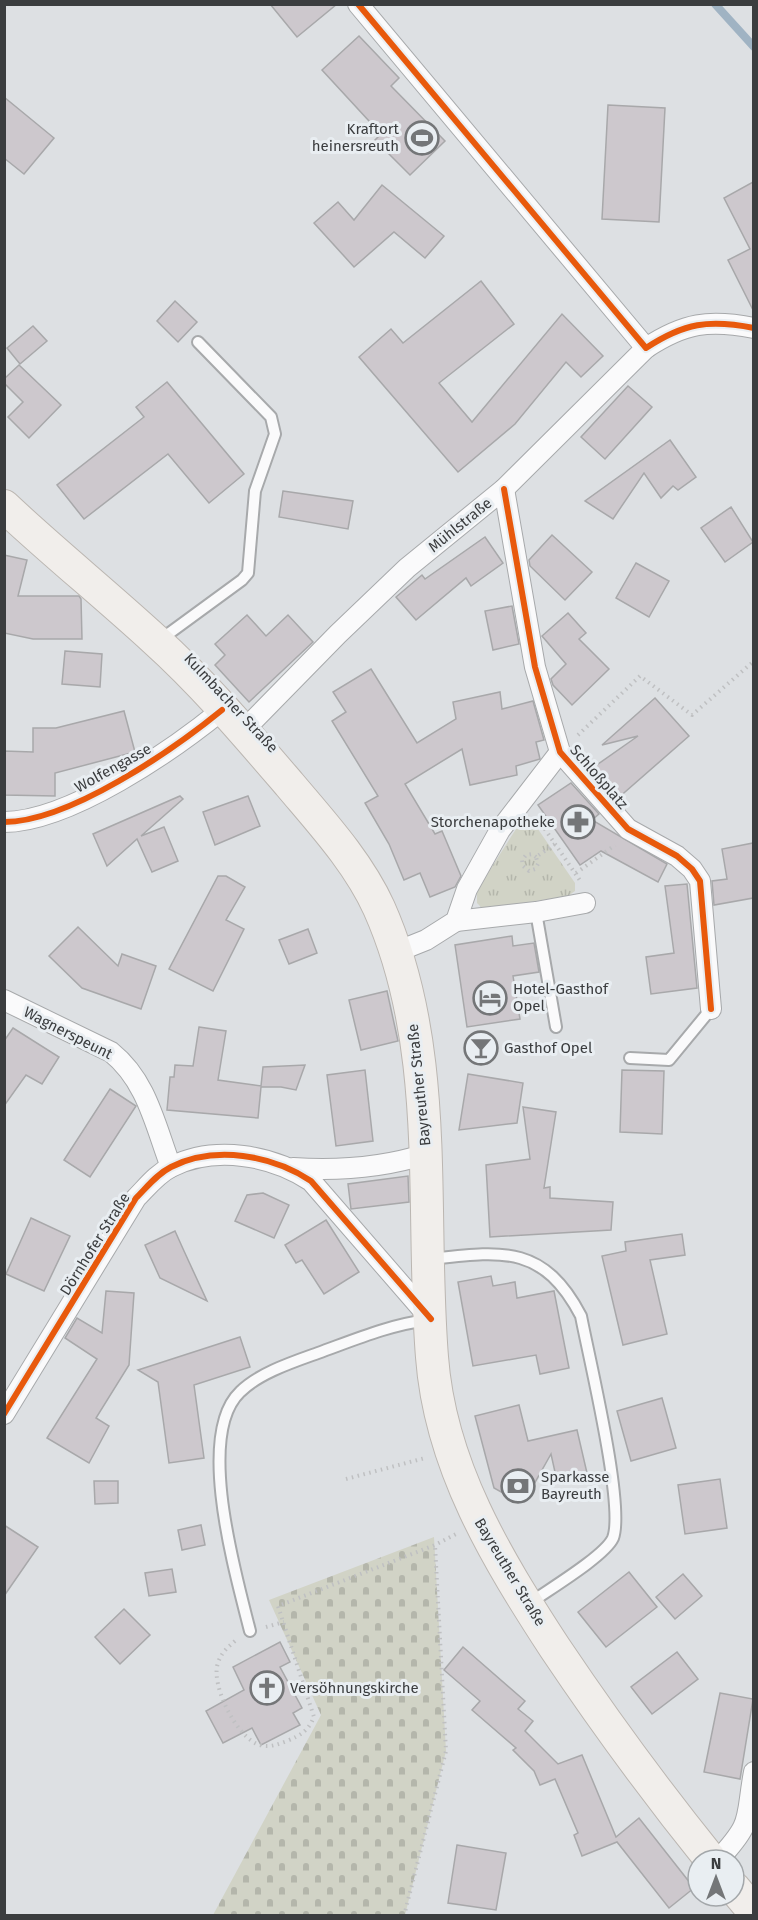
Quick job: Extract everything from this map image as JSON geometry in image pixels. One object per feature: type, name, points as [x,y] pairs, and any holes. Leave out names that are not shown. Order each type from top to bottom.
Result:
[{"type":"main road","name":"Kulmbacher Straße","points":[[4,506],[157,642],[232,720],[328,831],[357,872],[378,905],[396,952]]},
{"type":"main road","name":"Bayreuther Straße","points":[[396,952],[414,1030],[421,1075],[426,1154],[432,1358],[439,1402],[458,1471],[478,1522],[583,1690],[702,1848]]},
{"type":"street","points":[[358,4],[646,348]]},
{"type":"street","name":"Mühlstraße","points":[[232,720],[338,634],[407,568],[504,489],[646,348],[672,331],[703,323],[753,328]]},
{"type":"street","name":"Schloßplatz","points":[[504,489],[535,667],[560,752],[628,829],[677,856],[692,869],[700,881],[711,1009]]},
{"type":"street","name":"Wolfengasse","points":[[4,822],[48,815],[232,720]]},
{"type":"street","name":"Schloßplatz","points":[[456,921],[467,889],[500,830],[560,752]]},
{"type":"street","points":[[396,952],[426,939],[456,921],[536,912],[585,903]]},
{"type":"street","name":"Wagnerspeunt","points":[[4,1000],[111,1052],[124,1063],[146,1096],[171,1167]]},
{"type":"street","name":"Dörnhofer Straße","points":[[7,1408],[136,1198],[171,1167],[194,1159],[218,1156],[270,1160],[291,1167],[348,1170],[389,1164],[426,1154]]},
{"type":"street","name":"Dörnhofer Straße","points":[[291,1167],[311,1181],[327,1197],[431,1319]]},
{"type":"street","points":[[729,1848],[740,1836],[747,1823],[753,1772]]},
{"type":"lane","points":[[157,642],[242,580],[248,573],[255,491],[275,434],[271,417],[198,342]]},
{"type":"lane","points":[[536,912],[556,1026]]},
{"type":"lane","points":[[630,1058],[669,1060],[711,1009]]},
{"type":"lane","points":[[428,1259],[484,1253],[517,1256],[543,1268],[568,1291],[581,1316],[613,1485],[616,1521],[612,1539],[602,1551],[528,1605]]},
{"type":"lane","points":[[250,1631],[225,1512],[218,1454],[221,1426],[227,1408],[240,1392],[256,1380],[305,1358],[386,1328],[431,1319]]},
{"type":"path","points":[[560,752],[640,676],[693,716],[753,661]]},
{"type":"path","points":[[540,823],[576,873],[584,890],[585,903]]},
{"type":"path","points":[[536,857],[555,844]]},
{"type":"path","points":[[576,873],[608,850]]},
{"type":"path","points":[[532,854],[536,857],[538,864],[535,869],[529,871],[524,868],[522,860],[526,855],[532,854]]},
{"type":"path","points":[[346,1479],[429,1457]]},
{"type":"path","points":[[284,1623],[250,1631],[224,1651],[217,1664],[216,1682],[240,1731],[256,1744],[272,1746],[300,1736],[309,1729],[314,1717],[284,1623],[278,1606],[435,1545],[446,1751],[404,1916]]},
{"type":"green space","points":[[525,815],[529,816],[575,883],[575,891],[568,896],[483,909],[477,903],[477,890]]},
{"type":"green space","points":[[434,1537],[446,1751],[405,1915],[213,1915],[321,1715],[269,1600]]},
{"type":"building","points":[[270,4],[337,4],[297,37]]},
{"type":"building","points":[[359,36],[399,78],[391,86],[445,141],[410,175],[375,140],[381,134],[322,70]]},
{"type":"building","points":[[4,97],[54,138],[24,174],[4,158]]},
{"type":"building","points":[[608,105],[665,108],[659,222],[602,219]]},
{"type":"building","points":[[753,182],[753,310],[728,260],[750,249],[724,198]]},
{"type":"building","points":[[382,185],[444,236],[425,258],[394,232],[354,267],[314,223],[338,202],[354,220]]},
{"type":"building","points":[[481,281],[514,324],[439,383],[472,422],[562,314],[603,356],[581,377],[566,362],[515,424],[458,472],[359,357],[391,329],[403,343]]},
{"type":"building","points":[[175,301],[197,322],[178,342],[157,321]]},
{"type":"building","points":[[33,326],[47,341],[20,364],[7,348]]},
{"type":"building","points":[[19,365],[61,405],[29,438],[8,417],[23,402],[4,383],[4,379]]},
{"type":"building","points":[[167,382],[244,474],[209,503],[168,454],[84,519],[57,485],[144,417],[136,407]]},
{"type":"building","points":[[628,386],[652,407],[605,459],[581,437]]},
{"type":"building","points":[[670,440],[696,477],[678,490],[673,486],[661,498],[644,473],[613,519],[585,501]]},
{"type":"building","points":[[283,491],[353,501],[348,529],[279,517]]},
{"type":"building","points":[[731,507],[753,542],[725,562],[701,528]]},
{"type":"building","points":[[552,535],[592,572],[565,600],[530,566],[529,560]]},
{"type":"building","points":[[485,537],[503,563],[471,586],[466,578],[416,620],[396,597],[422,575],[425,579]]},
{"type":"building","points":[[4,555],[27,560],[18,596],[79,596],[82,639],[33,639],[4,633]]},
{"type":"building","points":[[636,563],[669,581],[649,617],[616,598]]},
{"type":"building","points":[[512,606],[519,644],[493,650],[485,611]]},
{"type":"building","points":[[568,613],[586,633],[579,639],[609,669],[572,705],[553,685],[551,679],[566,664],[542,636]]},
{"type":"building","points":[[247,615],[266,636],[288,615],[313,642],[249,702],[215,665],[225,655],[215,644]]},
{"type":"building","points":[[65,651],[102,654],[100,687],[62,684]]},
{"type":"building","points":[[371,669],[417,743],[456,719],[453,702],[500,692],[502,709],[533,701],[544,740],[536,742],[540,759],[516,766],[517,775],[470,785],[462,749],[405,784],[435,834],[442,831],[461,876],[455,887],[430,897],[420,873],[404,880],[389,844],[365,803],[378,796],[332,721],[346,712],[333,692]]},
{"type":"building","points":[[655,698],[689,736],[617,799],[591,769],[638,736],[602,745]]},
{"type":"building","points":[[124,711],[135,752],[55,773],[55,796],[4,795],[4,751],[33,752],[33,728],[56,728]]},
{"type":"building","name":"Storchenapotheke","points":[[571,783],[599,814],[592,820],[667,864],[658,882],[601,851],[580,865],[538,805]]},
{"type":"building","points":[[180,796],[183,799],[141,836],[164,827],[178,861],[152,872],[137,839],[107,866],[93,834]]},
{"type":"building","points":[[248,796],[260,826],[215,845],[203,812]]},
{"type":"building","points":[[753,843],[753,898],[714,905],[712,881],[727,879],[722,849]]},
{"type":"building","points":[[218,876],[226,876],[245,887],[226,920],[244,929],[213,991],[169,969]]},
{"type":"building","points":[[687,884],[697,988],[651,994],[646,957],[674,953],[665,886]]},
{"type":"building","points":[[78,927],[118,966],[122,954],[156,966],[141,1009],[82,988],[49,956]]},
{"type":"building","points":[[308,929],[317,953],[289,964],[279,940]]},
{"type":"building","name":"Hotel-Gasthof Opel","points":[[512,936],[513,946],[534,943],[539,972],[513,976],[520,1019],[467,1027],[455,945]]},
{"type":"building","points":[[387,991],[398,1041],[361,1050],[349,1000]]},
{"type":"building","points":[[199,1027],[226,1031],[218,1080],[261,1086],[263,1067],[305,1065],[296,1090],[261,1087],[258,1118],[167,1110],[170,1077],[174,1077],[175,1065],[193,1066]]},
{"type":"building","points":[[13,1028],[59,1057],[42,1084],[26,1075],[4,1106],[4,1041]]},
{"type":"building","points":[[365,1070],[373,1141],[336,1146],[327,1075]]},
{"type":"building","points":[[622,1070],[664,1071],[662,1134],[620,1132]]},
{"type":"building","points":[[468,1074],[523,1083],[517,1123],[459,1130]]},
{"type":"building","points":[[110,1089],[136,1106],[90,1177],[64,1160]]},
{"type":"building","points":[[523,1107],[556,1112],[544,1188],[550,1187],[550,1198],[613,1202],[611,1230],[490,1237],[486,1165],[530,1159]]},
{"type":"building","points":[[408,1176],[409,1202],[351,1209],[348,1184]]},
{"type":"building","points":[[263,1193],[289,1205],[274,1238],[235,1221],[247,1195]]},
{"type":"building","points":[[31,1218],[70,1236],[44,1291],[6,1274]]},
{"type":"building","points":[[326,1220],[359,1272],[324,1294],[302,1260],[296,1263],[285,1245]]},
{"type":"building","points":[[175,1231],[207,1301],[160,1278],[145,1245]]},
{"type":"building","points":[[682,1234],[685,1255],[650,1260],[667,1334],[623,1345],[602,1256],[626,1251],[625,1242]]},
{"type":"building","points":[[491,1276],[493,1286],[515,1282],[517,1298],[554,1291],[569,1368],[540,1374],[536,1355],[473,1366],[458,1282]]},
{"type":"building","points":[[106,1291],[134,1293],[129,1365],[96,1418],[109,1426],[89,1463],[47,1438],[97,1359],[65,1338],[77,1318],[102,1333]]},
{"type":"building","points":[[240,1337],[250,1367],[194,1385],[204,1458],[169,1463],[158,1382],[138,1370]]},
{"type":"building","points":[[662,1398],[676,1448],[631,1461],[617,1411]]},
{"type":"building","points":[[519,1405],[528,1441],[577,1430],[587,1473],[557,1481],[551,1454],[529,1493],[512,1498],[494,1488],[475,1416]]},
{"type":"building","points":[[720,1479],[727,1528],[685,1534],[678,1485]]},
{"type":"building","points":[[94,1481],[118,1481],[118,1503],[95,1504]]},
{"type":"building","points":[[4,1525],[38,1547],[4,1596]]},
{"type":"building","points":[[201,1525],[205,1545],[182,1550],[178,1530]]},
{"type":"building","points":[[172,1569],[176,1592],[149,1596],[145,1573]]},
{"type":"building","points":[[629,1572],[657,1607],[606,1647],[578,1612]]},
{"type":"building","points":[[683,1574],[702,1596],[675,1619],[656,1597]]},
{"type":"building","points":[[124,1609],[150,1635],[120,1664],[95,1637]]},
{"type":"building","name":"Versöhnungskirche","points":[[280,1642],[290,1662],[280,1667],[302,1708],[293,1713],[300,1725],[261,1745],[252,1728],[223,1743],[206,1711],[244,1690],[233,1667]]},
{"type":"building","points":[[463,1647],[525,1701],[518,1709],[533,1721],[525,1731],[558,1764],[582,1755],[616,1837],[639,1818],[686,1878],[686,1894],[669,1908],[617,1842],[582,1856],[574,1835],[578,1833],[555,1779],[540,1785],[534,1771],[513,1750],[516,1748],[472,1710],[480,1701],[444,1670]]},
{"type":"building","points":[[677,1652],[698,1679],[652,1714],[631,1687]]},
{"type":"building","points":[[720,1693],[753,1699],[740,1779],[704,1772]]},
{"type":"building","points":[[457,1845],[506,1853],[496,1910],[448,1903]]},
{"type":"waterway","points":[[715,4],[754,47]]},
{"type":"cycle path","points":[[358,4],[646,348],[673,333],[697,325],[723,324],[754,328]]},
{"type":"cycle path","points":[[504,489],[535,667],[560,752],[628,829],[677,856],[692,869],[700,881],[711,1009]]},
{"type":"cycle path","points":[[4,822],[30,819],[89,797],[149,763],[222,710]]},
{"type":"cycle path","points":[[4,1414],[136,1198],[161,1173],[188,1160],[224,1155],[261,1159],[296,1172],[311,1181],[431,1319]]},
{"type":"place","name":"Kraftort heinersreuth","points":[[422,138]]},
{"type":"place","name":"Storchenapotheke","points":[[578,822]]},
{"type":"place","name":"Hotel-Gasthof Opel","points":[[490,998]]},
{"type":"place","name":"Gasthof Opel","points":[[481,1048]]},
{"type":"place","name":"Sparkasse Bayreuth","points":[[518,1486]]},
{"type":"place","name":"Versöhnungskirche","points":[[267,1688]]}]
